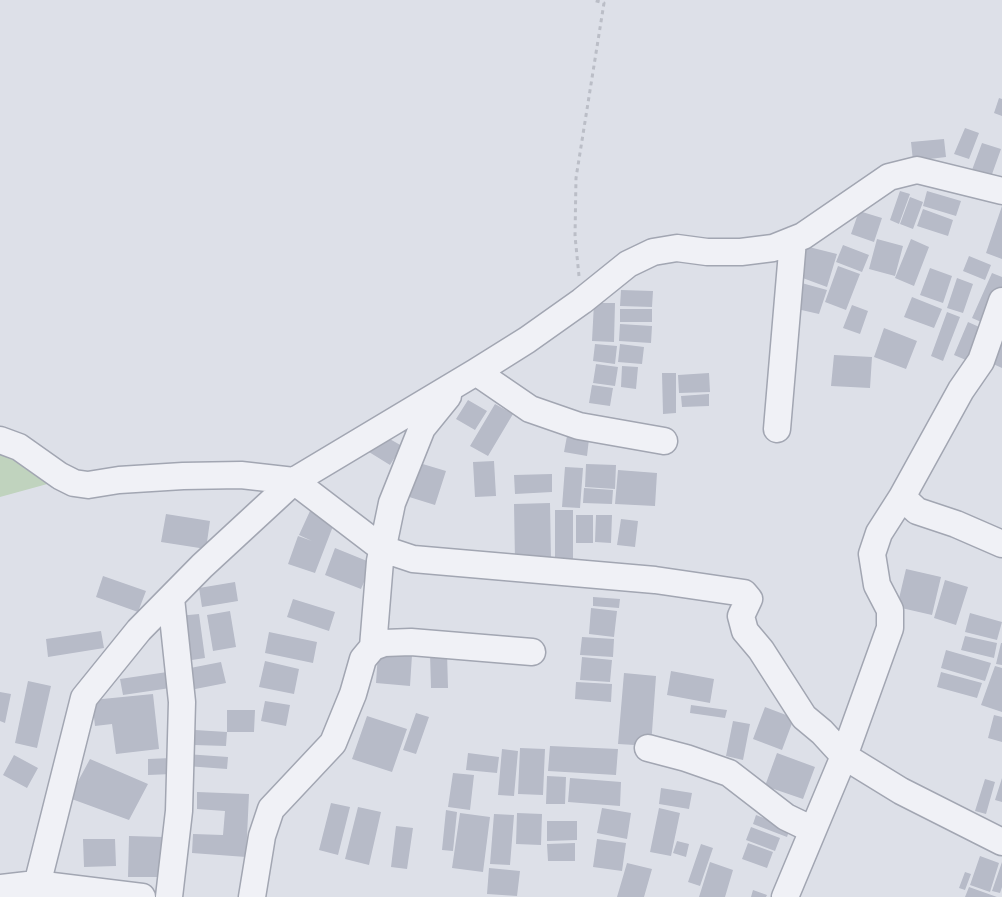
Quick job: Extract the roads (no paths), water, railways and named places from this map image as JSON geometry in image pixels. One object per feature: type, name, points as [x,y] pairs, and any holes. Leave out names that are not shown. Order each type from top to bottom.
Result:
[{"type":"street","points":[[35,891],[84,698],[139,630],[294,481],[527,340],[582,301],[628,264],[653,252],[677,248],[707,252],[740,252],[773,248],[803,236],[889,177],[917,170],[1002,191]]},
{"type":"street","points":[[777,429],[793,240]]},
{"type":"street","points":[[785,897],[844,756],[890,628],[890,610],[877,585],[872,554],[879,533],[902,498],[961,390],[981,361],[1002,302]]},
{"type":"street","points":[[468,377],[530,409],[579,426],[664,441]]},
{"type":"street","points":[[373,647],[380,561],[392,503],[422,428],[468,377]]},
{"type":"street","points":[[0,440],[20,447],[60,476],[88,485],[119,480],[222,475],[241,475],[294,481],[383,549],[413,559],[655,580],[744,594],[749,599],[741,616],[745,631],[761,650],[804,716],[844,756],[901,791],[1002,842]]},
{"type":"street","points":[[902,498],[917,511],[956,524],[1002,544]]},
{"type":"street","points":[[169,897],[179,810],[182,702],[171,598]]},
{"type":"street","points":[[252,897],[262,836],[271,809],[333,743],[363,659],[373,647],[384,643],[411,642],[532,652]]},
{"type":"street","points":[[648,748],[686,758],[729,773],[786,817],[813,830]]},
{"type":"street","points":[[0,888],[142,897]]}]
